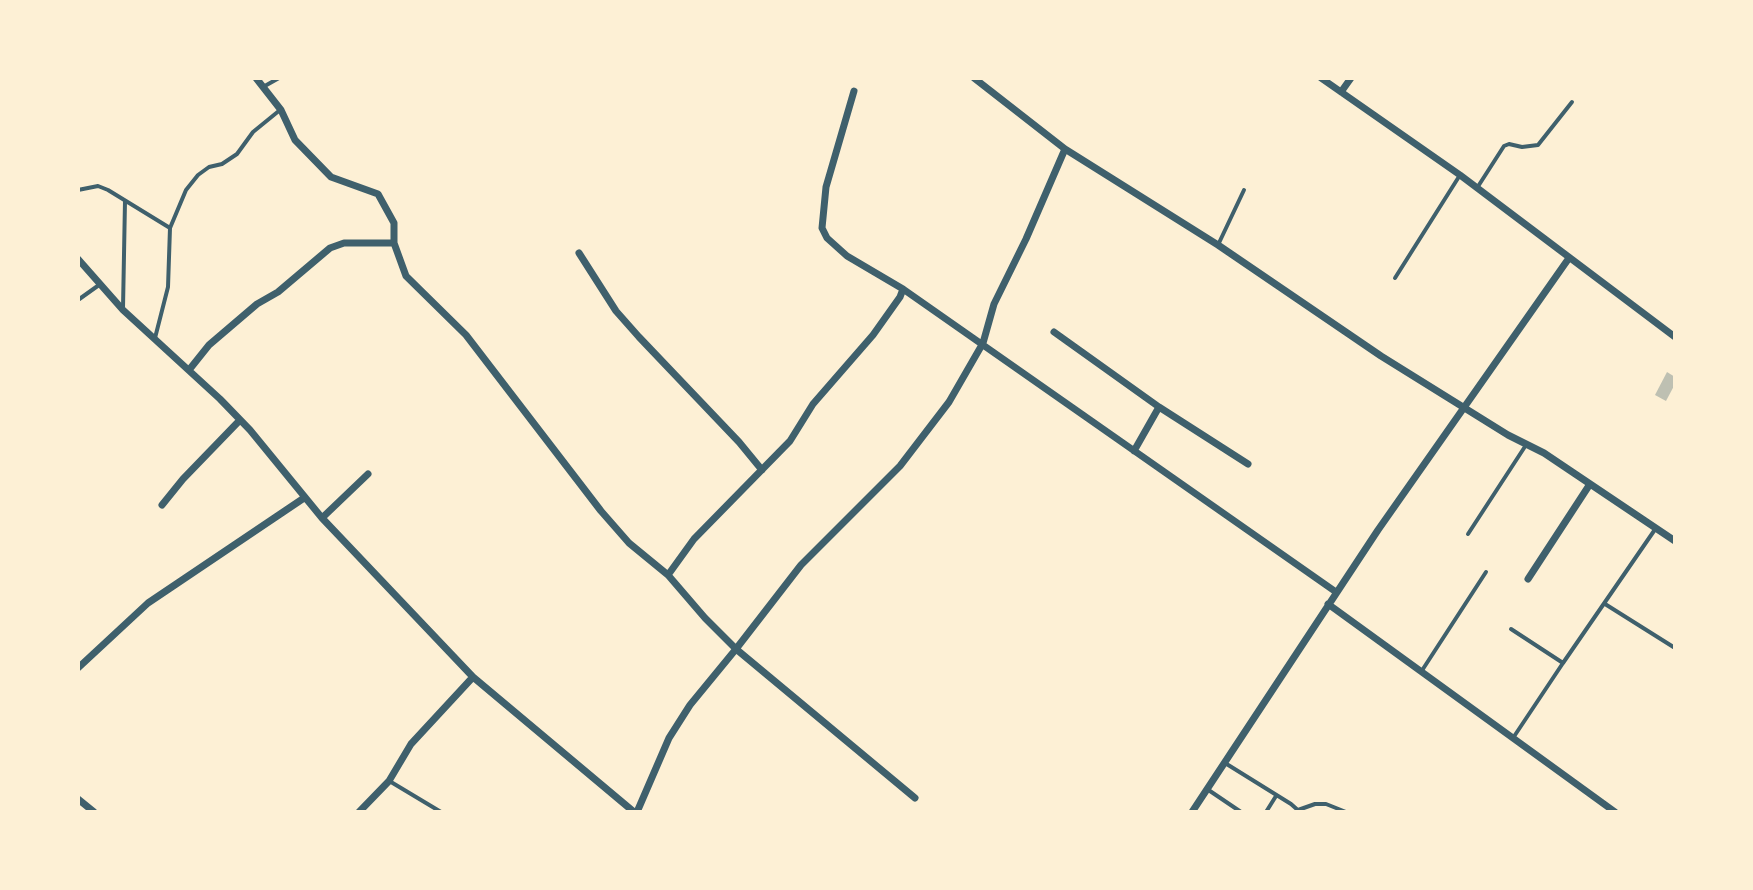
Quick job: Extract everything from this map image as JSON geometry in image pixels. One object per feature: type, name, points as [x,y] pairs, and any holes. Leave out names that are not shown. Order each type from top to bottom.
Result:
[{"type":"street","points":[[256,78],[281,110],[295,140],[331,177],[378,194],[394,223],[394,243],[406,276],[466,335],[629,543],[668,575],[736,649],[915,798]]},
{"type":"street","points":[[974,78],[1065,149],[1218,245],[1381,356],[1544,453],[1675,541]]},
{"type":"street","points":[[1321,78],[1460,175],[1675,337]]},
{"type":"street","points":[[1341,92],[1351,78]]},
{"type":"street","points":[[854,91],[826,187],[822,228],[827,238],[847,256],[983,343],[1336,592]]},
{"type":"street","points":[[78,259],[123,310],[240,420],[322,518],[491,695],[636,812],[669,738],[690,705],[801,565],[852,511],[878,489],[934,425],[983,343],[994,304],[1065,149]]},
{"type":"street","points":[[189,370],[209,345],[330,248],[344,243],[394,243]]},
{"type":"street","points":[[579,253],[616,311],[762,470]]},
{"type":"street","points":[[1192,812],[1463,405],[1569,258]]},
{"type":"street","points":[[668,575],[694,539],[790,441],[813,404],[873,335],[903,289]]},
{"type":"street","points":[[1054,332],[1159,407],[1248,464]]},
{"type":"street","points":[[1134,451],[1159,407]]},
{"type":"street","points":[[162,505],[240,420]]},
{"type":"street","points":[[322,518],[368,474]]},
{"type":"street","points":[[1528,579],[1590,484]]},
{"type":"street","points":[[78,668],[148,603],[304,498]]},
{"type":"street","points":[[1328,604],[1615,812]]},
{"type":"street","points":[[359,812],[389,781],[411,744],[473,677]]},
{"type":"street","points":[[78,799],[90,811]]},
{"type":"lane","points":[[263,87],[279,78]]},
{"type":"lane","points":[[1477,188],[1504,146],[1538,145],[1572,102]]},
{"type":"lane","points":[[154,340],[168,287],[170,228],[186,190],[209,167],[222,164],[237,154],[253,132],[281,110]]},
{"type":"lane","points":[[1395,278],[1460,175]]},
{"type":"lane","points":[[78,190],[98,186],[170,228]]},
{"type":"lane","points":[[1218,245],[1244,190]]},
{"type":"lane","points":[[123,310],[125,201]]},
{"type":"lane","points":[[78,300],[99,285]]},
{"type":"lane","points":[[1468,534],[1526,445]]},
{"type":"lane","points":[[1513,738],[1656,528]]},
{"type":"lane","points":[[1421,672],[1486,572]]},
{"type":"lane","points":[[1605,604],[1675,648]]},
{"type":"lane","points":[[1511,629],[1563,663]]},
{"type":"lane","points":[[1223,763],[1299,811],[1315,804],[1326,804],[1346,812]]},
{"type":"lane","points":[[389,781],[441,812]]},
{"type":"lane","points":[[1207,789],[1241,812]]},
{"type":"lane","points":[[1266,812],[1276,796]]},
{"type":"building","points":[[1667,372],[1675,377],[1675,384],[1666,401],[1655,395]]}]
